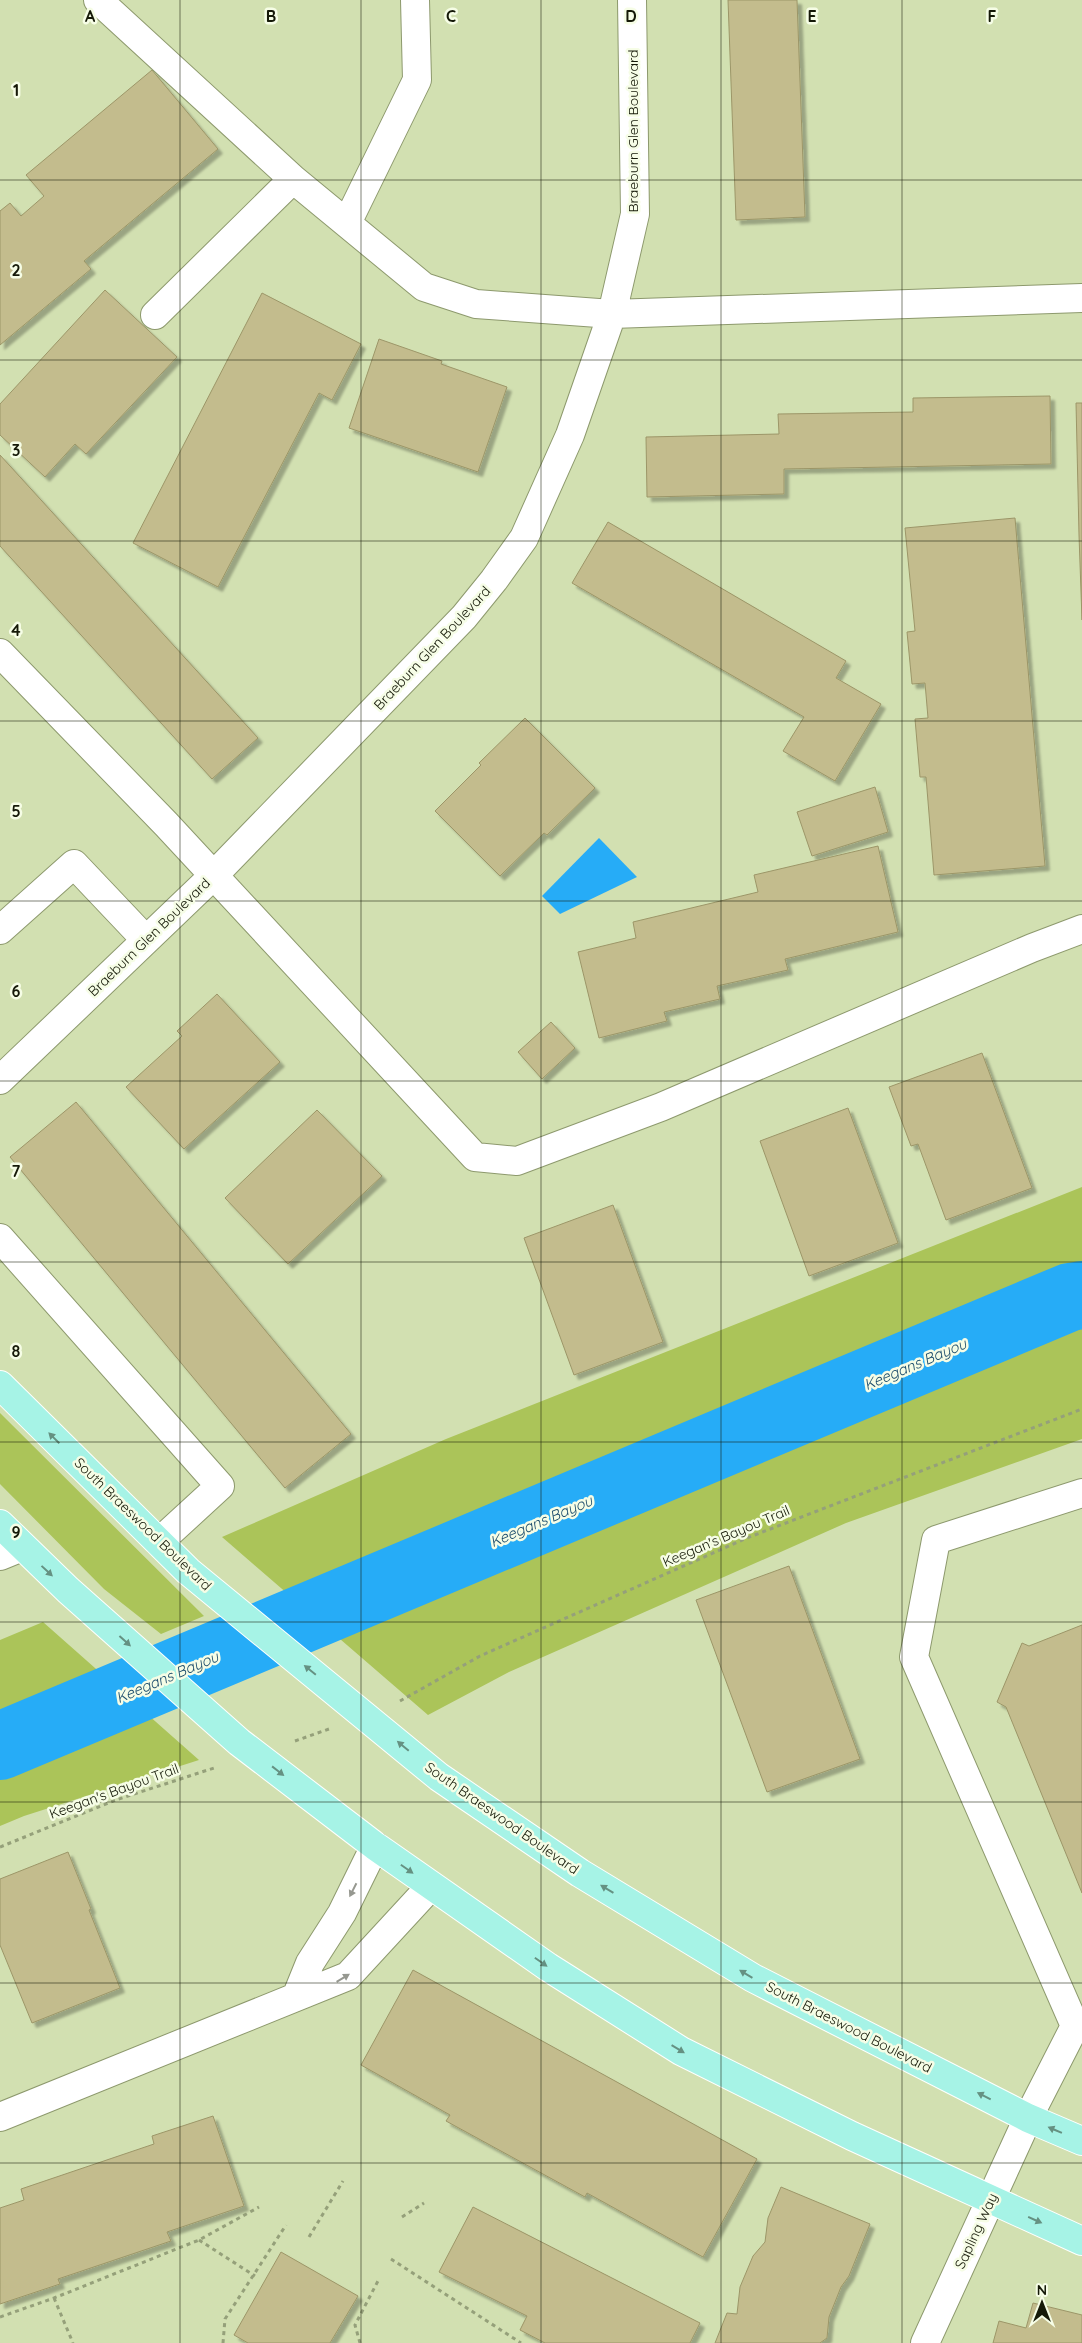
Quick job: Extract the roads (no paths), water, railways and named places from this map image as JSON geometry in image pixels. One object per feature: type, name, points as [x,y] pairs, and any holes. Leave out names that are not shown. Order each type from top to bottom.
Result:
[{"type":"main road","name":"South Braeswood Boulevard","points":[[0,1385],[188,1571],[439,1777],[588,1878],[752,1978],[1028,2118],[1082,2141]]},
{"type":"main road","points":[[0,1524],[11,1552],[88,1609],[239,1742],[375,1846],[548,1967],[681,2051],[852,2136],[1082,2241]]},
{"type":"street","points":[[98,0],[293,180],[424,287],[476,304],[612,314],[1082,298]]},
{"type":"street","points":[[347,223],[417,80],[416,0]]},
{"type":"street","name":"Braeburn Glen Boulevard","points":[[0,1080],[213,876],[464,617],[494,580],[524,538],[570,435],[612,314],[635,214],[632,0]]},
{"type":"street","points":[[155,315],[293,180]]},
{"type":"street","points":[[0,653],[166,824],[475,1157],[517,1161],[661,1107],[1032,948],[1082,929]]},
{"type":"street","points":[[0,930],[74,864],[146,940]]},
{"type":"street","points":[[0,1238],[220,1486],[159,1542]]},
{"type":"street","name":"Sapling Way","points":[[925,2343],[1028,2118],[1075,2026],[914,1657],[936,1540],[1082,1494]]},
{"type":"street","points":[[297,1995],[310,1962],[342,1913],[375,1846]]},
{"type":"street","points":[[0,2117],[297,1995],[331,1984],[348,1976],[432,1886]]},
{"type":"water","points":[[599,838],[637,877],[560,914],[542,896]]},
{"type":"waterway","name":"Keegans Bayou","points":[[0,1746],[1070,1297],[1082,1295]]}]
